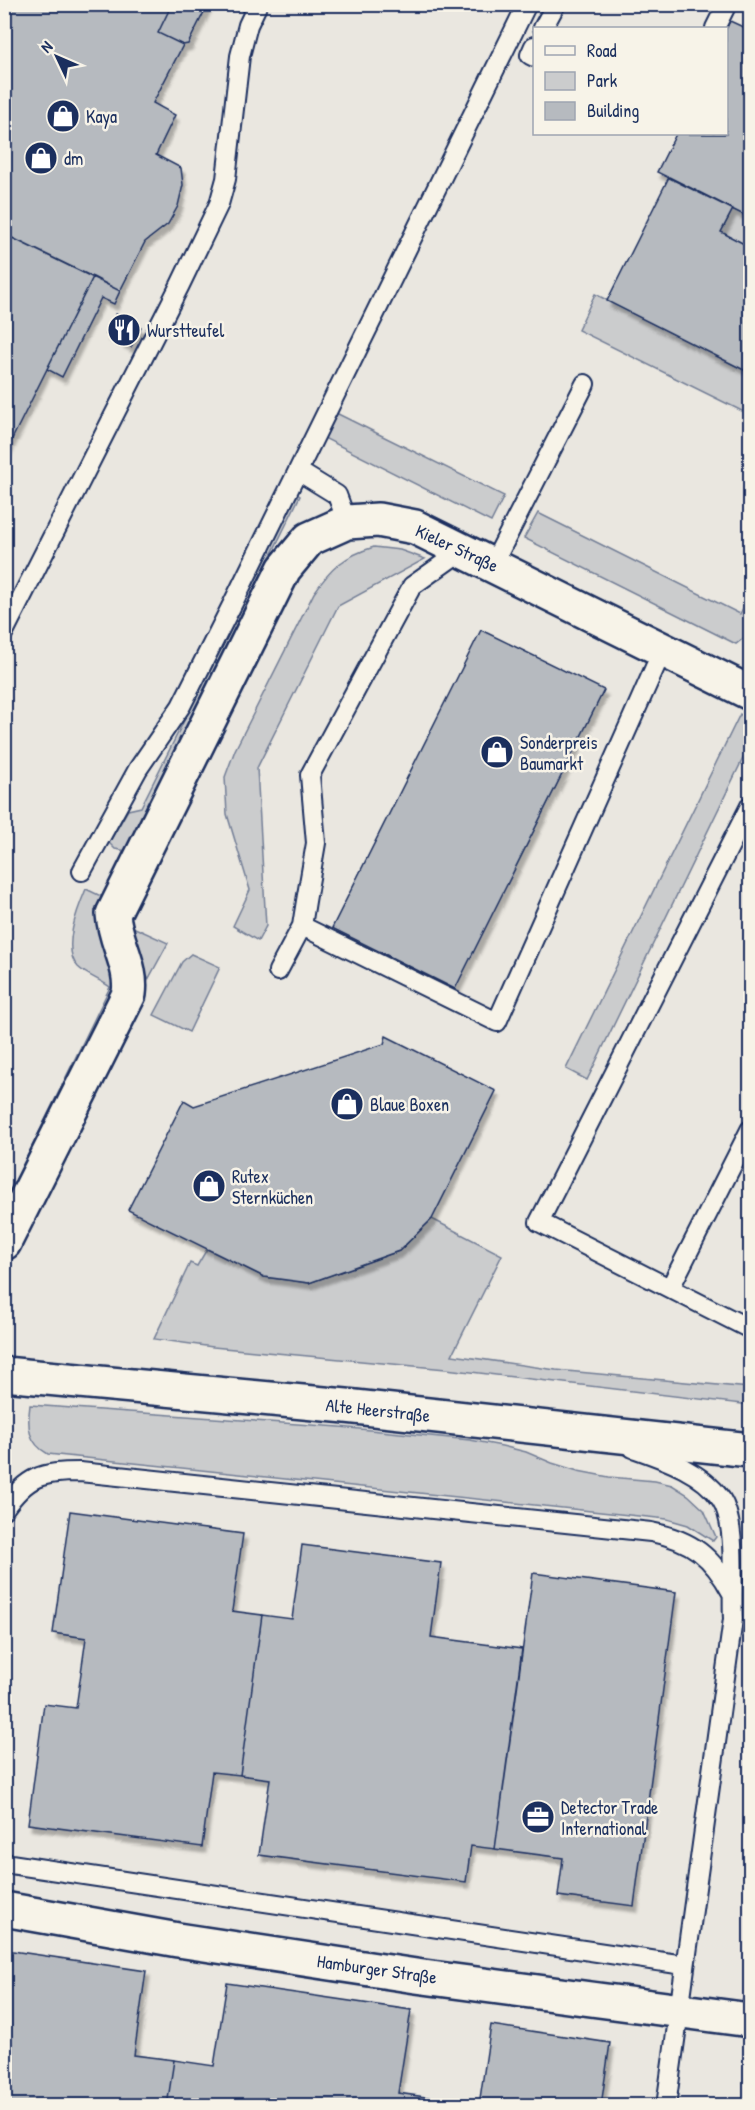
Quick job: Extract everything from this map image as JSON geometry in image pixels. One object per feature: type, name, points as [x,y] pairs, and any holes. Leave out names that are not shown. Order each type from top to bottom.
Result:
[{"type":"street","name":"Kieler Straße","points":[[4,1243],[129,994],[131,981],[129,969],[114,928],[113,915],[284,569],[309,539],[346,522],[378,520],[415,527],[750,693]]},
{"type":"street","name":"Alte Heerstraße","points":[[4,1374],[346,1406],[750,1450]]},
{"type":"street","name":"Hamburger Straße","points":[[4,1910],[178,1940],[416,1976],[750,2020]]},
{"type":"lane","points":[[4,632],[219,204],[226,179],[240,56],[248,25],[258,4]]},
{"type":"lane","points":[[544,27],[556,4]]},
{"type":"lane","points":[[716,27],[727,4]]},
{"type":"lane","points":[[82,871],[138,769],[181,706],[527,6]]},
{"type":"lane","points":[[493,564],[585,384]]},
{"type":"lane","points":[[298,471],[337,495],[346,522]]},
{"type":"lane","points":[[278,971],[302,926],[316,843],[310,775],[412,586],[450,559],[457,547]]},
{"type":"lane","points":[[302,926],[498,1022],[663,649]]},
{"type":"lane","points":[[750,807],[539,1222],[750,1329]]},
{"type":"lane","points":[[670,1288],[750,1130]]},
{"type":"lane","points":[[589,1432],[669,1461],[704,1481],[721,1500],[729,1519],[732,1546],[733,1619],[666,2106]]},
{"type":"lane","points":[[4,1509],[23,1486],[41,1475],[80,1472],[651,1532],[668,1535],[689,1543],[706,1556],[721,1573],[732,1593]]},
{"type":"lane","points":[[4,1863],[684,1965]]},
{"type":"green space","points":[[733,209],[750,218],[750,247],[721,232]]},
{"type":"green space","points":[[595,294],[750,373],[750,415],[578,330]]},
{"type":"green space","points":[[336,413],[504,496],[491,522],[324,438]]},
{"type":"green space","points":[[297,494],[300,496],[127,851],[115,849],[109,843],[128,810],[141,807]]},
{"type":"green space","points":[[538,513],[740,614],[750,594],[750,633],[736,644],[524,538]]},
{"type":"green space","points":[[374,547],[400,550],[425,559],[338,606],[257,768],[266,926],[258,941],[233,926],[250,890],[227,814],[225,777],[235,750],[314,593],[339,564],[354,554]]},
{"type":"green space","points":[[740,714],[749,722],[750,744],[587,1080],[566,1069]]},
{"type":"green space","points":[[86,889],[103,897],[96,910],[97,923],[118,979],[5,1223],[4,1204],[110,987],[81,970],[73,959],[71,939],[73,928]]},
{"type":"green space","points":[[124,923],[168,943],[142,991]]},
{"type":"green space","points":[[191,954],[220,967],[189,1032],[154,1015],[182,962]]},
{"type":"green space","points":[[432,1219],[502,1255],[452,1355],[556,1370],[750,1388],[750,1405],[446,1369],[213,1347],[154,1339],[190,1263],[197,1266],[207,1249],[264,1277],[309,1283],[399,1251]]},
{"type":"green space","points":[[30,1405],[340,1427],[470,1440],[502,1446],[578,1471],[672,1485],[688,1495],[704,1510],[716,1537],[713,1541],[688,1525],[667,1519],[48,1454],[36,1445],[30,1434]]},
{"type":"building","points":[[4,4],[172,4],[158,33],[183,45],[153,103],[175,115],[156,155],[181,168],[183,185],[178,206],[168,224],[145,242],[120,291],[4,234]]},
{"type":"building","points":[[172,4],[208,4],[188,44],[183,45],[158,33]]},
{"type":"building","points":[[750,12],[750,218],[657,172],[676,135],[728,135],[727,27],[730,21],[743,27]]},
{"type":"building","points":[[669,177],[733,209],[721,232],[750,247],[750,373],[607,301]]},
{"type":"building","points":[[4,234],[93,277],[4,455]]},
{"type":"building","points":[[93,277],[120,291],[114,304],[101,298],[62,377],[47,369]]},
{"type":"building","name":"Wurstteufel","points":[[116,314],[141,327],[131,347],[106,334]]},
{"type":"building","name":"Sonderpreis Baumarkt","points":[[481,630],[604,690],[455,989],[332,928]]},
{"type":"building","points":[[386,1036],[496,1091],[432,1219],[399,1251],[309,1283],[264,1277],[128,1210],[184,1100],[194,1106],[384,1044]]},
{"type":"building","points":[[70,1511],[243,1534],[232,1611],[262,1615],[240,1775],[212,1772],[202,1847],[28,1824],[44,1704],[76,1708],[86,1638],[53,1633]]},
{"type":"building","points":[[302,1545],[441,1563],[431,1637],[522,1649],[495,1849],[471,1846],[466,1882],[259,1855],[270,1779],[240,1775],[262,1615],[292,1619]]},
{"type":"building","points":[[533,1573],[676,1592],[634,1906],[558,1896],[563,1858],[495,1849]]},
{"type":"building","points":[[6,1950],[146,1971],[134,2055],[174,2060],[167,2106],[4,2106],[4,1961]]},
{"type":"building","points":[[227,1983],[411,2010],[398,2093],[439,2099],[438,2106],[167,2106],[174,2060],[214,2066]]},
{"type":"building","points":[[491,2025],[610,2043],[601,2106],[438,2106],[439,2099],[479,2105]]},
{"type":"place","name":"Kaya","points":[[63,116]]},
{"type":"place","name":"dm","points":[[41,158]]},
{"type":"place","name":"Wurstteufel","points":[[124,330]]},
{"type":"place","name":"Sonderpreis Baumarkt","points":[[497,752]]},
{"type":"place","name":"Blaue Boxen","points":[[347,1104]]},
{"type":"place","name":"Rutex Sternküchen","points":[[209,1186]]},
{"type":"place","name":"Detector Trade International","points":[[538,1817]]}]
